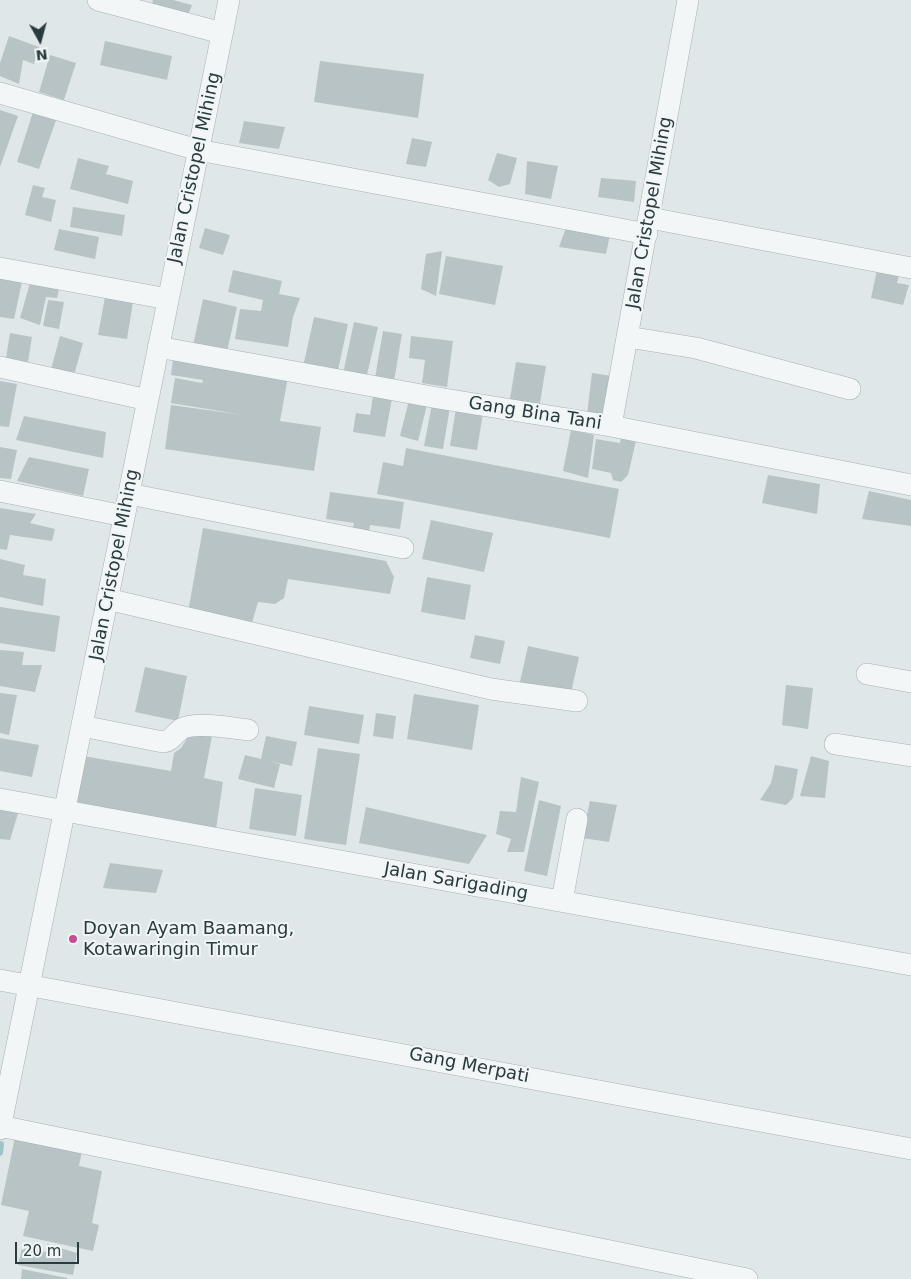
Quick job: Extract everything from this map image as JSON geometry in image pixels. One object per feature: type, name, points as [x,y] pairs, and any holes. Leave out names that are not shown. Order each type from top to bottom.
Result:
[{"type":"street","points":[[98,0],[222,33]]},
{"type":"street","name":"Jalan Cristopel Mihing","points":[[0,1127],[229,0]]},
{"type":"street","name":"Jalan Cristopel Mihing","points":[[611,426],[688,0]]},
{"type":"street","points":[[0,93],[198,150],[648,226],[911,268]]},
{"type":"street","points":[[0,268],[168,299]]},
{"type":"street","points":[[628,337],[696,348],[850,389]]},
{"type":"street","name":"Gang Bina Tani","points":[[158,346],[438,398],[611,426],[911,485]]},
{"type":"street","points":[[0,366],[148,400]]},
{"type":"street","points":[[0,491],[124,516]]},
{"type":"street","points":[[128,494],[403,548]]},
{"type":"street","points":[[107,600],[491,689],[577,701]]},
{"type":"street","points":[[867,674],[911,682]]},
{"type":"street","points":[[82,726],[162,742],[170,740],[181,729],[189,727],[209,726],[248,730]]},
{"type":"street","points":[[835,744],[911,756]]},
{"type":"street","name":"Jalan Sarigading","points":[[0,799],[911,966]]},
{"type":"street","points":[[562,902],[577,819]]},
{"type":"street","name":"Gang Merpati","points":[[0,980],[911,1149]]},
{"type":"street","points":[[0,1127],[747,1279]]},
{"type":"building","points":[[153,0],[173,0],[192,5],[187,18],[151,9]]},
{"type":"building","points":[[9,36],[39,47],[34,64],[23,60],[19,84],[0,76],[0,63]]},
{"type":"building","points":[[105,41],[172,56],[167,80],[100,65]]},
{"type":"building","points":[[50,55],[76,63],[64,100],[39,92]]},
{"type":"building","points":[[320,61],[424,74],[418,118],[314,102]]},
{"type":"building","points":[[0,110],[18,116],[0,167]]},
{"type":"building","points":[[33,112],[56,120],[39,169],[17,162]]},
{"type":"building","points":[[244,121],[285,127],[279,149],[239,143]]},
{"type":"building","points":[[412,138],[432,142],[426,167],[406,164]]},
{"type":"building","points":[[497,153],[517,158],[510,184],[499,187],[488,180]]},
{"type":"building","points":[[78,158],[109,166],[106,174],[133,181],[128,204],[70,189]]},
{"type":"building","points":[[527,161],[558,166],[551,199],[525,194]]},
{"type":"building","points":[[601,178],[636,181],[634,202],[598,197]]},
{"type":"building","points":[[33,185],[45,188],[42,197],[56,200],[51,222],[25,215]]},
{"type":"building","points":[[73,207],[125,215],[122,236],[70,227]]},
{"type":"building","points":[[567,225],[610,235],[606,254],[559,247]]},
{"type":"building","points":[[205,228],[230,235],[223,255],[199,248]]},
{"type":"building","points":[[59,229],[99,237],[95,259],[54,250]]},
{"type":"building","points":[[442,251],[436,296],[421,289],[426,254]]},
{"type":"building","points":[[446,256],[503,266],[495,305],[439,294]]},
{"type":"building","points":[[233,270],[282,281],[279,294],[300,298],[293,317],[288,347],[235,339],[240,309],[261,311],[263,300],[228,292]]},
{"type":"building","points":[[877,270],[899,276],[897,283],[909,285],[903,305],[871,298]]},
{"type":"building","points":[[0,278],[22,282],[14,319],[0,317]]},
{"type":"building","points":[[30,283],[59,289],[57,298],[46,297],[40,325],[20,318]]},
{"type":"building","points":[[105,297],[133,302],[127,339],[98,335]]},
{"type":"building","points":[[203,299],[237,307],[226,356],[192,350]]},
{"type":"building","points":[[48,300],[64,302],[59,329],[43,326]]},
{"type":"building","points":[[314,317],[348,324],[337,375],[303,367]]},
{"type":"building","points":[[354,322],[378,327],[366,379],[343,374]]},
{"type":"building","points":[[383,331],[402,334],[394,381],[375,378]]},
{"type":"building","points":[[10,333],[32,337],[28,362],[6,358]]},
{"type":"building","points":[[60,336],[83,343],[73,379],[50,373]]},
{"type":"building","points":[[411,336],[453,341],[447,387],[422,383],[425,360],[409,358]]},
{"type":"building","points":[[174,352],[288,377],[280,421],[321,427],[314,471],[165,449],[171,405],[244,415],[171,403],[175,378],[202,383],[203,380],[171,375]]},
{"type":"building","points":[[516,362],[546,366],[539,409],[509,405]]},
{"type":"building","points":[[592,373],[612,376],[607,416],[587,414]]},
{"type":"building","points":[[0,381],[17,384],[9,427],[0,426]]},
{"type":"building","points":[[374,390],[393,393],[385,437],[353,432],[356,413],[370,415]]},
{"type":"building","points":[[409,400],[427,405],[418,441],[400,436]]},
{"type":"building","points":[[432,404],[450,407],[443,449],[424,446]]},
{"type":"building","points":[[456,408],[483,413],[477,450],[450,446]]},
{"type":"building","points":[[24,416],[106,432],[103,458],[16,440]]},
{"type":"building","points":[[571,430],[594,435],[588,478],[563,471]]},
{"type":"building","points":[[621,438],[636,441],[628,475],[621,482],[613,480],[611,473],[592,469],[596,439],[620,443]]},
{"type":"building","points":[[0,447],[17,450],[11,479],[0,478]]},
{"type":"building","points":[[406,448],[619,489],[610,538],[377,494],[383,462],[403,466]]},
{"type":"building","points":[[29,457],[89,469],[83,496],[17,481]]},
{"type":"building","points":[[768,475],[820,484],[817,514],[762,503]]},
{"type":"building","points":[[869,491],[911,500],[911,526],[862,519]]},
{"type":"building","points":[[330,492],[404,502],[400,529],[370,525],[368,538],[351,535],[354,523],[326,519]]},
{"type":"building","points":[[0,508],[36,514],[30,523],[55,529],[52,541],[10,535],[7,550],[0,549]]},
{"type":"building","points":[[431,520],[493,533],[484,572],[422,559]]},
{"type":"building","points":[[203,528],[386,561],[394,577],[390,594],[288,579],[284,598],[275,604],[258,602],[252,623],[188,612]]},
{"type":"building","points":[[0,559],[25,565],[23,575],[46,579],[43,606],[0,597]]},
{"type":"building","points":[[427,577],[471,585],[465,620],[421,612]]},
{"type":"building","points":[[0,607],[60,616],[55,652],[0,643]]},
{"type":"building","points":[[475,635],[505,641],[500,664],[470,658]]},
{"type":"building","points":[[528,646],[579,657],[571,693],[520,682]]},
{"type":"building","points":[[0,650],[24,652],[22,665],[42,665],[35,692],[0,686]]},
{"type":"building","points":[[145,667],[187,676],[178,721],[135,712]]},
{"type":"building","points":[[786,685],[813,688],[808,729],[782,725]]},
{"type":"building","points":[[0,693],[17,695],[9,735],[0,733]]},
{"type":"building","points":[[414,694],[479,705],[472,750],[407,739]]},
{"type":"building","points":[[309,706],[364,715],[359,744],[304,735]]},
{"type":"building","points":[[376,713],[396,716],[393,739],[373,736]]},
{"type":"building","points":[[213,731],[204,778],[223,782],[216,829],[72,802],[83,756],[171,771],[174,753],[181,748],[188,737]]},
{"type":"building","points":[[266,736],[297,742],[292,766],[269,761],[280,764],[274,788],[238,779],[245,755],[261,759]]},
{"type":"building","points":[[0,738],[39,745],[32,777],[0,771]]},
{"type":"building","points":[[318,748],[360,754],[346,845],[304,839]]},
{"type":"building","points":[[811,756],[829,761],[825,798],[800,796]]},
{"type":"building","points":[[775,765],[798,769],[793,798],[786,805],[760,800],[771,783]]},
{"type":"building","points":[[521,777],[539,782],[524,852],[507,852],[511,839],[496,834],[500,811],[516,812]]},
{"type":"building","points":[[255,788],[302,795],[296,836],[249,829]]},
{"type":"building","points":[[539,800],[561,806],[547,876],[524,871]]},
{"type":"building","points":[[590,801],[617,805],[609,842],[582,838]]},
{"type":"building","points":[[366,807],[487,835],[469,864],[359,843]]},
{"type":"building","points":[[0,809],[19,810],[10,840],[0,839]]},
{"type":"building","points":[[110,863],[163,870],[156,893],[103,888]]},
{"type":"building","points":[[15,1137],[82,1151],[79,1166],[102,1171],[92,1223],[99,1225],[93,1251],[23,1236],[29,1211],[1,1205]]},
{"type":"building","points":[[47,1244],[77,1253],[73,1275],[18,1265],[22,1248],[46,1252]]},
{"type":"building","points":[[22,1269],[67,1278],[67,1279],[21,1279]]},
{"type":"waterway","points":[[0,1153],[1,1144]]},
{"type":"place","name":"Doyan Ayam Baamang, Kotawaringin Timur","points":[[73,939]]}]
